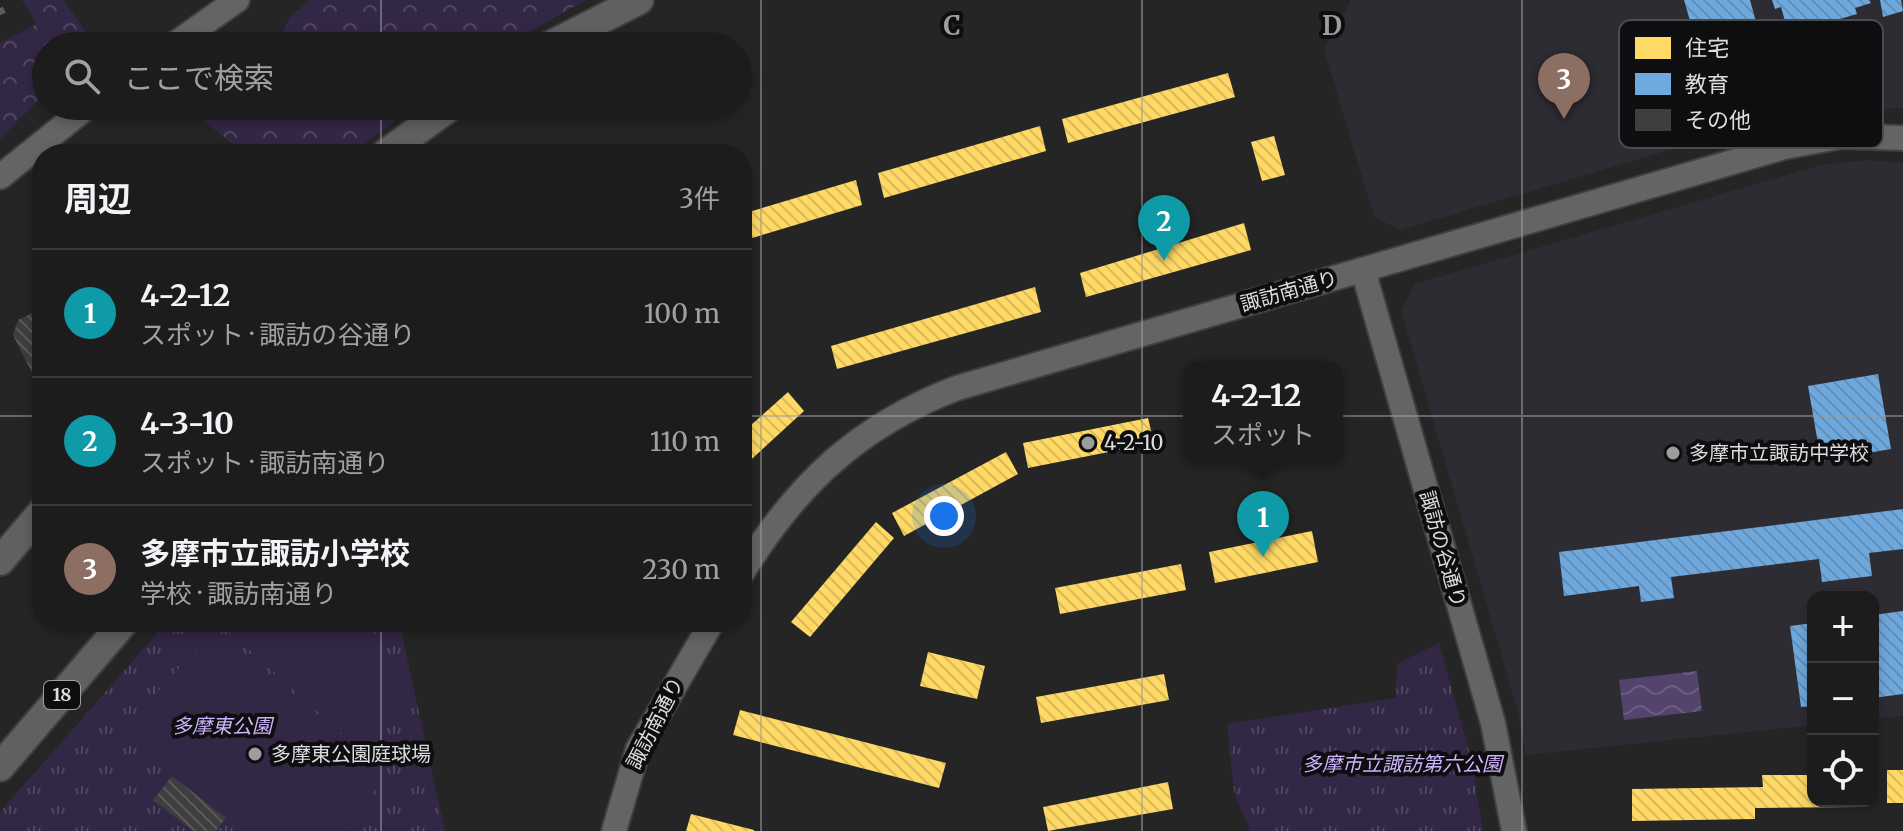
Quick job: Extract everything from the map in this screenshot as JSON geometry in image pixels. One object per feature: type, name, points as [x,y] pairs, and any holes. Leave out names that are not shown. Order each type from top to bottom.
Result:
[{"type":"main road","points":[[576,32],[639,0]]},
{"type":"main road","points":[[398,144],[432,120]]},
{"type":"main road","points":[[0,561],[32,524]]},
{"type":"main road","name":"18","points":[[0,767],[115,632]]},
{"type":"street","points":[[192,32],[237,0]]},
{"type":"street","points":[[41,144],[71,120]]},
{"type":"street","name":"諏訪南通り","points":[[1883,136],[1903,138]]},
{"type":"street","name":"諏訪南通り","points":[[752,558],[780,516],[838,454],[919,402],[997,375],[1783,148]]},
{"type":"street","points":[[0,177],[32,151]]},
{"type":"street","name":"諏訪の谷通り","points":[[1363,270],[1493,723],[1514,831]]},
{"type":"street","name":"諏訪南通り","points":[[614,831],[638,749],[706,632]]},
{"type":"shaded area","points":[[1351,0],[1903,0],[1903,108],[1883,108],[1883,20],[1619,20],[1619,148],[1676,148],[1400,230],[1374,217],[1324,49]]},
{"type":"shaded area","name":"多摩市立諏訪中学校","points":[[1868,160],[1903,163],[1903,716],[1879,718],[1879,591],[1807,591],[1807,726],[1526,755],[1518,712],[1401,310],[1415,284],[1821,165]]},
{"type":"green space","points":[[22,0],[64,0],[86,32],[32,32],[32,106],[0,139],[0,43],[37,24]]},
{"type":"green space","points":[[310,0],[586,0],[529,32],[283,32],[289,18]]},
{"type":"green space","points":[[396,120],[364,144],[233,144],[204,121]]},
{"type":"green space","name":"多摩東公園","points":[[158,632],[401,632],[445,831],[0,831],[0,812]]},
{"type":"green space","name":"多摩東公園庭球場","points":[[229,632],[375,632],[360,649],[406,690],[356,746]]},
{"type":"green space","name":"多摩東公園庭球場","points":[[209,634],[381,784],[339,831],[250,831],[129,724]]},
{"type":"green space","name":"多摩市立諏訪第六公園","points":[[1439,643],[1471,758],[1483,831],[1250,831],[1234,791],[1227,724],[1396,698],[1397,664]]},
{"type":"water","points":[[1697,671],[1702,711],[1624,720],[1619,680]]},
{"type":"building: 住宅","points":[[1228,73],[1235,97],[1068,143],[1062,119]]},
{"type":"building: 住宅","points":[[1040,126],[1046,151],[884,198],[878,173]]},
{"type":"building: 住宅","points":[[1274,136],[1285,175],[1262,181],[1251,142]]},
{"type":"building: 住宅","points":[[856,180],[862,205],[752,238],[752,211]]},
{"type":"building: 住宅","points":[[1244,223],[1251,250],[1086,297],[1080,273]]},
{"type":"building: 住宅","points":[[1035,287],[1041,312],[837,369],[831,346]]},
{"type":"building: 住宅","points":[[788,392],[804,411],[752,459],[752,424]]},
{"type":"building: 住宅","name":"4-2-10","points":[[1148,418],[1154,443],[1028,468],[1023,443]]},
{"type":"building: 住宅","points":[[1006,452],[1018,474],[904,536],[892,513]]},
{"type":"building: 住宅","points":[[876,522],[894,538],[810,637],[791,622]]},
{"type":"building: 住宅","points":[[1312,531],[1318,562],[1215,583],[1209,552]]},
{"type":"building: 住宅","points":[[1181,564],[1186,590],[1060,614],[1055,588]]},
{"type":"building: 住宅","points":[[928,652],[985,666],[977,699],[920,686]]},
{"type":"building: 住宅","points":[[1164,674],[1169,700],[1041,723],[1036,697]]},
{"type":"building: 住宅","points":[[740,710],[946,763],[939,788],[733,735]]},
{"type":"building: 住宅","points":[[1887,770],[1903,770],[1903,803],[1887,803]]},
{"type":"building: 住宅","points":[[1762,775],[1807,775],[1807,807],[1859,807],[1755,808],[1755,819],[1632,821],[1632,789],[1763,787]]},
{"type":"building: 住宅","points":[[1168,782],[1173,809],[1048,831],[1043,807]]},
{"type":"building: 住宅","points":[[691,814],[754,830],[754,831],[686,831]]},
{"type":"building: 教育","points":[[1684,0],[1750,0],[1755,20],[1690,20]]},
{"type":"building: 教育","points":[[1772,0],[1869,0],[1871,3],[1855,8],[1857,14],[1836,20],[1785,20],[1781,7],[1775,9]]},
{"type":"building: 教育","points":[[1880,0],[1901,0],[1903,11],[1883,17]]},
{"type":"building: 教育","points":[[1878,374],[1891,449],[1821,461],[1808,386]]},
{"type":"building: 教育","points":[[1903,509],[1903,549],[1869,553],[1872,576],[1822,582],[1819,559],[1671,577],[1674,598],[1641,602],[1639,586],[1564,596],[1559,552]]},
{"type":"building: 教育","points":[[1903,611],[1903,694],[1879,697],[1879,614]]},
{"type":"building: 教育","points":[[1807,624],[1807,706],[1801,707],[1790,626]]},
{"type":"building: その他","points":[[32,313],[32,373],[13,335],[18,320]]},
{"type":"building: その他","points":[[172,776],[226,818],[216,831],[193,831],[153,800]]},
{"type":"railway","points":[[0,8],[3,14]]},
{"type":"place","name":"多摩市立諏訪小学校","points":[[1564,119]]},
{"type":"place","name":"4-3-10","points":[[1164,261]]},
{"type":"place","name":"4-2-10","points":[[1088,443]]},
{"type":"place","name":"多摩市立諏訪中学校","points":[[1673,453]]},
{"type":"place","name":"4-2-12","points":[[1263,557]]},
{"type":"place","name":"多摩東公園庭球場","points":[[255,754]]}]
